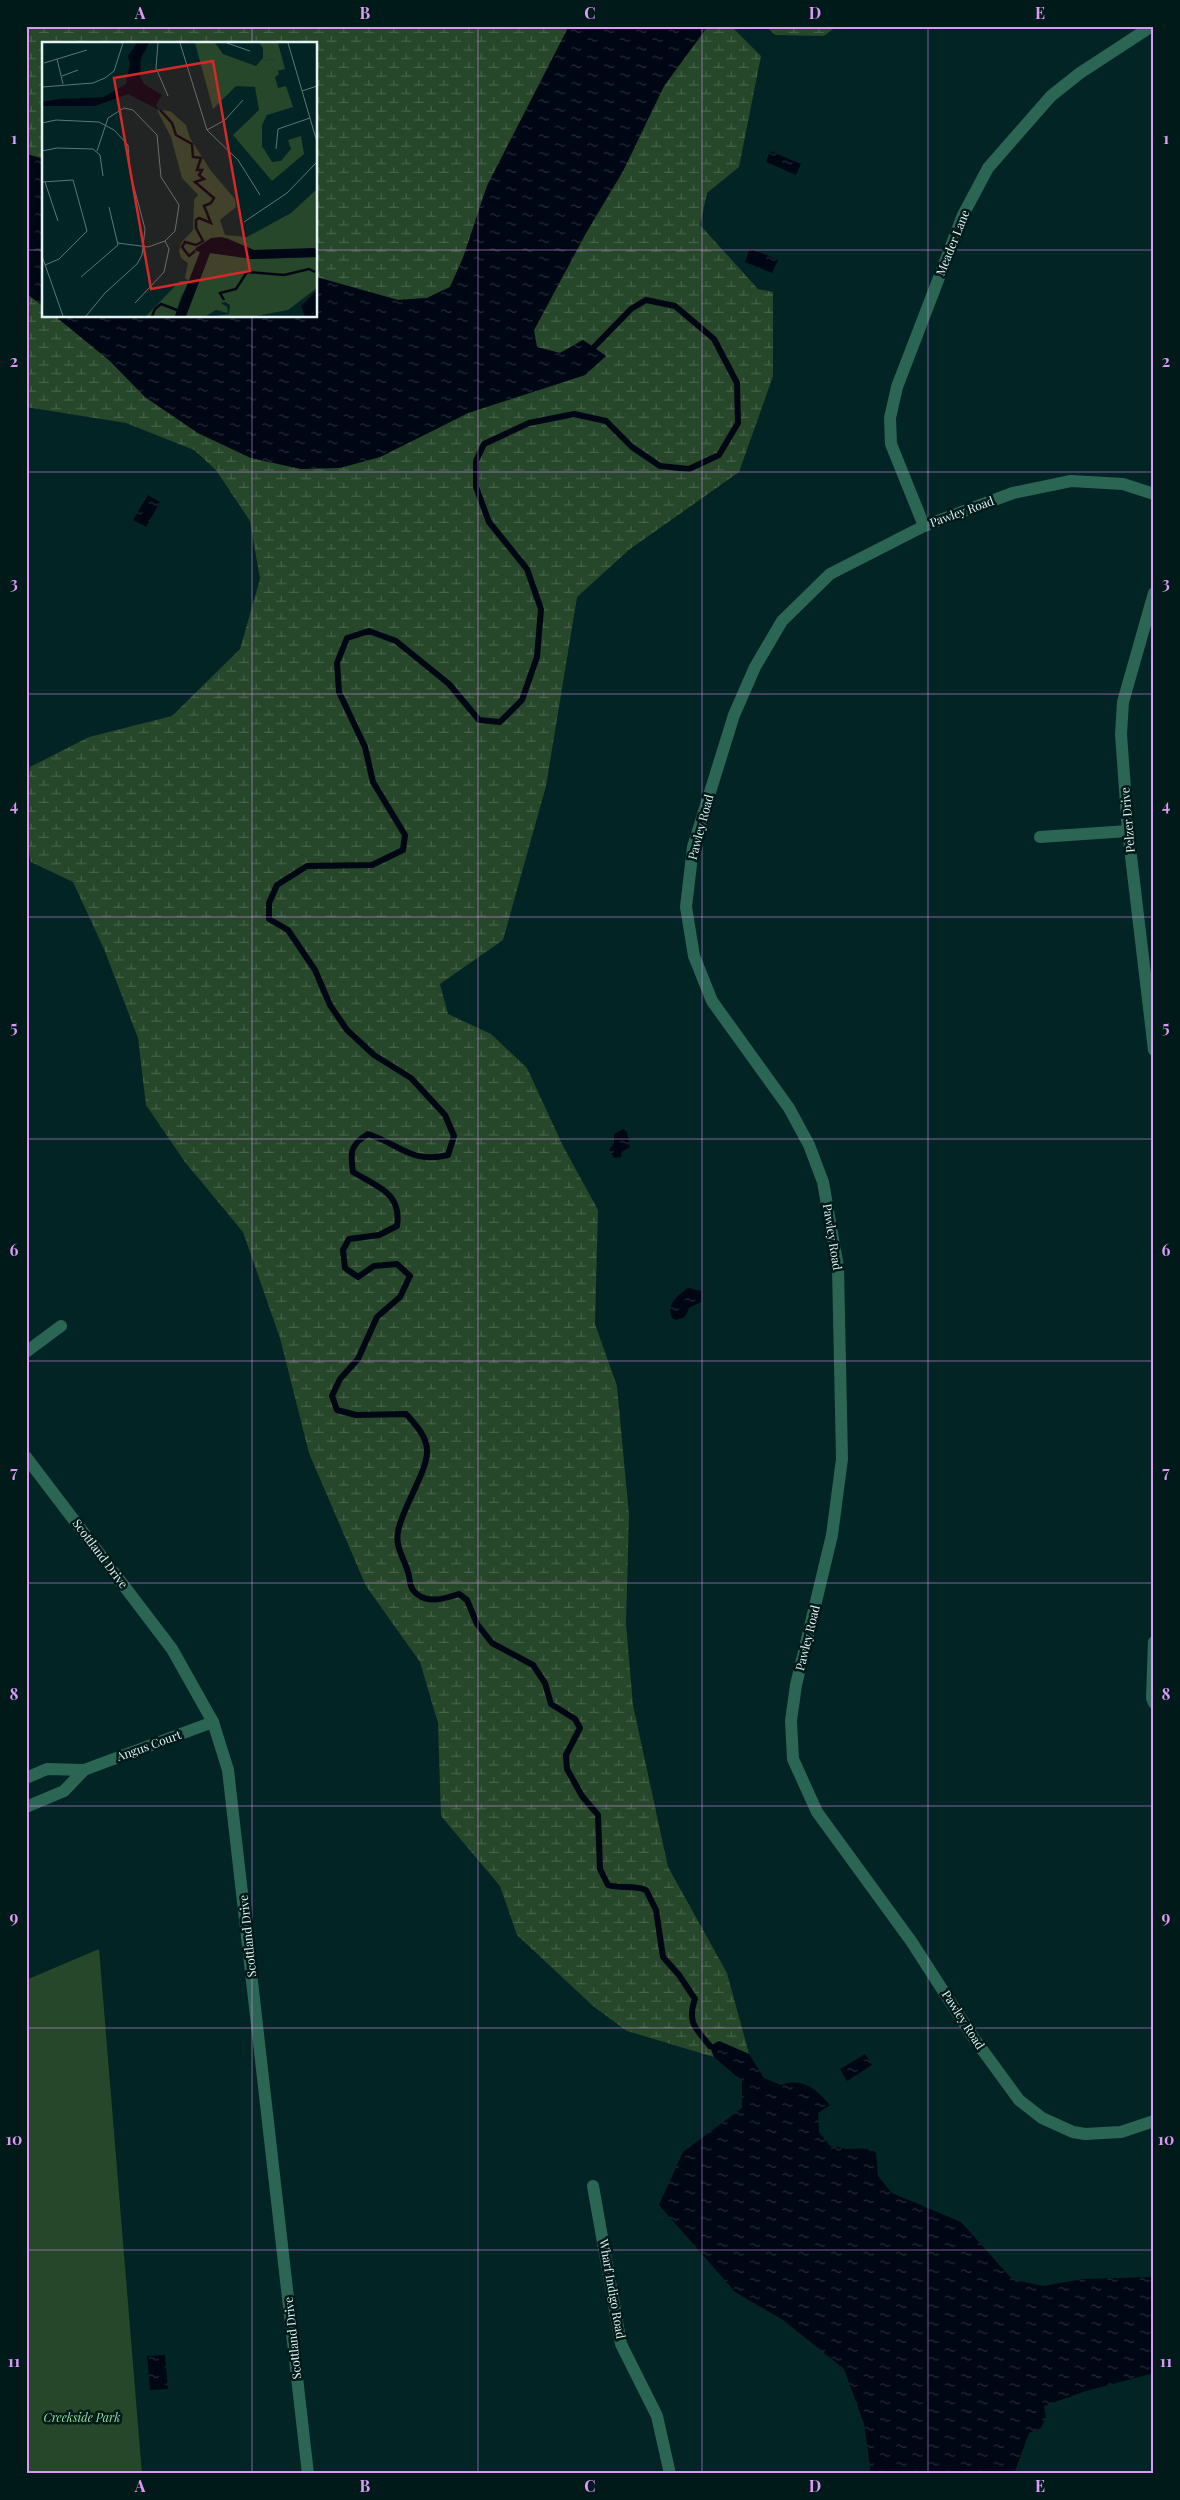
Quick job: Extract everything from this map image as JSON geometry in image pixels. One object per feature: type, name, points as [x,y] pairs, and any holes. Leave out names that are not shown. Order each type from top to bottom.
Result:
[{"type":"street","name":"Meader Lane","points":[[924,526],[891,444],[890,418],[896,387],[963,215],[988,168],[1051,96],[1080,73],[1152,26]]},
{"type":"street","name":"Pawley Road","points":[[1154,494],[1123,484],[1071,481],[1013,493],[924,526],[830,574],[782,621],[755,666],[734,715],[693,848],[686,907],[694,956],[712,1001],[789,1108],[809,1145],[823,1182],[838,1267],[842,1459],[832,1535],[796,1686],[791,1721],[793,1760],[817,1812],[912,1941],[973,2037],[1019,2100],[1042,2118],[1073,2132],[1086,2134],[1121,2132],[1154,2121]]},
{"type":"street","name":"Pelzer Drive","points":[[1154,593],[1123,702],[1121,734],[1128,831],[1154,1050]]},
{"type":"street","points":[[1040,837],[1128,831]]},
{"type":"street","points":[[26,1352],[61,1326]]},
{"type":"street","name":"Scottland Drive","points":[[26,1457],[172,1649],[213,1722],[228,1770],[308,2474]]},
{"type":"street","points":[[1154,1642],[1152,1698],[1154,1703]]},
{"type":"street","name":"Angus Court","points":[[26,1778],[47,1770],[84,1770],[213,1722]]},
{"type":"street","name":"Angus Court","points":[[26,1807],[64,1791],[84,1770]]},
{"type":"street","name":"Wharf Indigo Road","points":[[593,2186],[621,2344],[656,2416],[670,2474]]},
{"type":"green space","points":[[26,26],[569,26],[487,186],[463,258],[450,287],[427,298],[398,300],[318,278],[318,42],[42,42],[42,158],[26,154]]},
{"type":"green space","points":[[708,26],[731,26],[761,56],[739,167],[707,193],[700,225],[758,289],[773,292],[773,376],[739,472],[630,549],[577,597],[546,786],[503,940],[440,984],[448,1014],[491,1034],[527,1068],[563,1146],[598,1210],[595,1324],[617,1386],[629,1515],[626,1624],[633,1705],[668,1867],[727,1973],[749,2054],[719,2041],[710,2046],[714,2057],[627,2031],[593,2006],[517,1935],[500,1886],[441,1816],[438,1723],[420,1662],[366,1586],[309,1453],[280,1338],[243,1232],[185,1162],[146,1105],[138,1038],[104,949],[73,882],[31,862],[28,850],[26,814],[30,767],[89,737],[172,716],[240,649],[260,579],[250,521],[216,470],[194,450],[126,423],[26,407],[26,293],[42,305],[42,318],[57,318],[110,361],[145,397],[198,433],[251,458],[380,457],[468,413],[585,375],[606,356],[583,340],[560,353],[536,347],[534,330],[586,233],[623,171],[664,86]]},
{"type":"green space","points":[[766,26],[837,26],[824,36],[775,35]]},
{"type":"green space","name":"Creekside Park","points":[[99,1949],[142,2474],[26,2474],[26,1980]]},
{"type":"water","points":[[569,26],[708,26],[664,86],[623,171],[586,233],[534,330],[537,347],[560,353],[583,340],[606,356],[585,375],[468,413],[380,457],[340,468],[301,469],[251,458],[198,433],[145,397],[110,361],[57,318],[318,318],[318,278],[398,300],[427,298],[450,287],[463,258],[487,186]]},
{"type":"water","points":[[770,151],[801,164],[796,175],[766,162]]},
{"type":"water","points":[[26,154],[42,158],[42,305],[26,293]]},
{"type":"water","points":[[750,248],[778,260],[772,273],[745,262]]},
{"type":"water","points":[[148,495],[160,502],[146,527],[133,520]]},
{"type":"water","points":[[623,1129],[627,1132],[630,1147],[622,1152],[621,1157],[614,1158],[609,1150],[614,1143],[614,1134]]},
{"type":"water","points":[[688,1288],[701,1291],[701,1302],[689,1308],[685,1317],[676,1320],[672,1318],[672,1304]]},
{"type":"water","points":[[719,2041],[749,2054],[764,2078],[781,2085],[796,2082],[808,2086],[820,2094],[830,2105],[818,2113],[819,2132],[830,2146],[847,2149],[869,2148],[876,2153],[878,2176],[892,2193],[961,2222],[1012,2279],[1043,2286],[1083,2279],[1154,2277],[1154,2373],[1086,2391],[1044,2406],[1046,2417],[1041,2428],[1029,2433],[1014,2474],[871,2474],[864,2424],[844,2369],[783,2320],[735,2292],[659,2205],[683,2152],[742,2108],[742,2081],[714,2057],[710,2046]]},
{"type":"water","points":[[865,2054],[872,2065],[847,2081],[840,2069]]},
{"type":"water","points":[[165,2355],[168,2389],[150,2390],[147,2356]]},
{"type":"waterway","points":[[594,347],[631,309],[646,300],[675,306],[714,339],[737,383],[738,423],[719,455],[689,469],[660,466],[632,447],[606,421],[574,414],[529,423],[484,444],[476,461],[476,487],[489,522],[527,569],[541,609],[537,657],[522,700],[500,722],[479,720],[449,684],[396,641],[369,631],[347,638],[337,663],[339,692],[365,747],[373,782],[405,835],[403,850],[372,865],[307,866],[277,885],[269,903],[269,919],[288,930],[315,970],[330,1005],[347,1030],[374,1055],[411,1078],[445,1115],[454,1136],[448,1155],[435,1157],[415,1155],[368,1134],[358,1142],[353,1150],[353,1172],[386,1192],[392,1198],[398,1215],[397,1226],[379,1235],[349,1239],[343,1250],[345,1268],[358,1277],[374,1266],[397,1264],[410,1276],[400,1297],[377,1317],[358,1359],[340,1379],[332,1396],[337,1410],[356,1415],[406,1414],[422,1434],[427,1449],[424,1468],[404,1512],[397,1537],[412,1588],[423,1598],[434,1600],[459,1594],[467,1600],[477,1624],[492,1643],[533,1665],[545,1683],[551,1704],[575,1719],[580,1728],[566,1755],[567,1769],[582,1796],[598,1815],[600,1869],[608,1885],[646,1890],[656,1910],[663,1957],[679,1975],[695,1999],[692,2019],[700,2034],[710,2046]]}]
